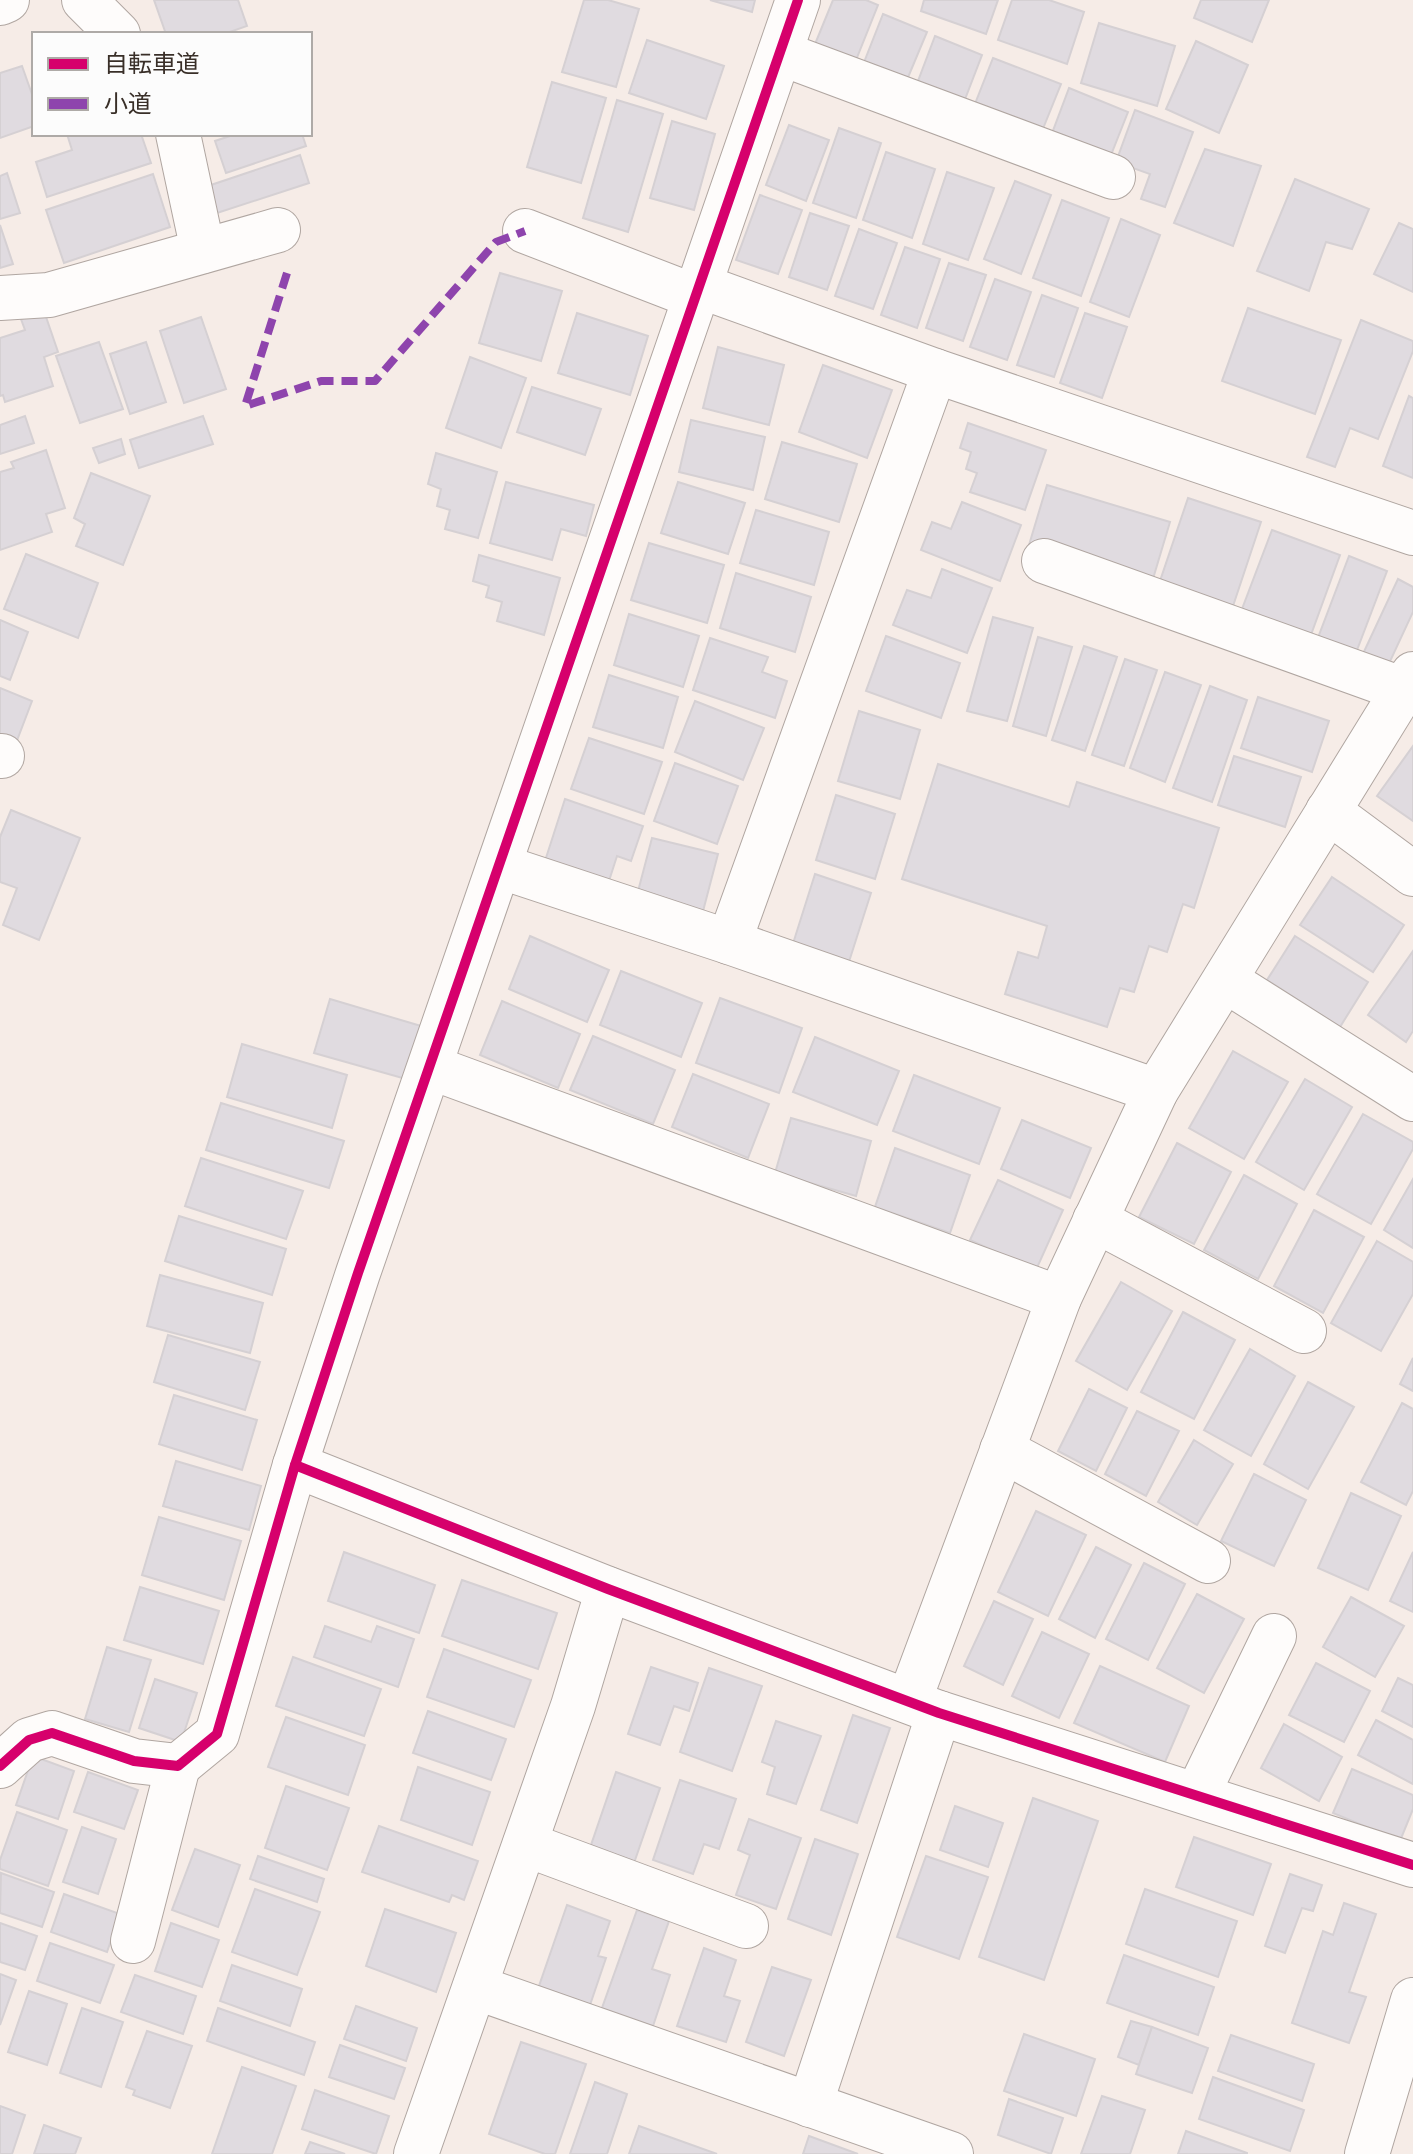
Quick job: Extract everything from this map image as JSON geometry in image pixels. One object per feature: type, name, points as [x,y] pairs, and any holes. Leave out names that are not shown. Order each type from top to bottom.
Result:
[{"type":"street","points":[[0,3],[7,0]]},
{"type":"street","points":[[84,0],[116,32]]},
{"type":"street","points":[[133,1941],[178,1766],[217,1734],[295,1465],[358,1273],[798,0]]},
{"type":"street","points":[[780,53],[1113,177]]},
{"type":"street","points":[[178,136],[203,251]]},
{"type":"street","points":[[0,298],[49,295],[278,230]]},
{"type":"street","points":[[525,231],[1413,533]]},
{"type":"street","points":[[729,942],[935,371]]},
{"type":"street","points":[[810,2105],[924,1707],[1002,1450],[1059,1298],[1156,1091],[1408,682],[1044,561]]},
{"type":"street","points":[[1328,811],[1413,874]]},
{"type":"street","points":[[499,866],[729,942],[1156,1091]]},
{"type":"street","points":[[1225,980],[1413,1099]]},
{"type":"street","points":[[430,1067],[1059,1298]]},
{"type":"street","points":[[1095,1220],[1304,1331]]},
{"type":"street","points":[[1002,1450],[1208,1561]]},
{"type":"street","points":[[295,1465],[608,1589],[924,1707],[1413,1865]]},
{"type":"street","points":[[416,2154],[573,1706],[608,1589]]},
{"type":"street","points":[[1197,1795],[1274,1636]]},
{"type":"street","points":[[0,1766],[29,1740],[52,1733],[134,1761],[178,1766]]},
{"type":"street","points":[[525,1844],[746,1926]]},
{"type":"street","points":[[475,1987],[951,2154]]},
{"type":"street","points":[[1367,2154],[1413,2000]]},
{"type":"building","points":[[154,0],[238,0],[247,26],[230,32],[165,32]]},
{"type":"building","points":[[584,0],[608,0],[639,9],[616,87],[562,72]]},
{"type":"building","points":[[710,0],[755,0],[752,12]]},
{"type":"building","points":[[833,0],[866,0],[878,5],[854,65],[813,49]]},
{"type":"building","points":[[924,0],[998,0],[986,34],[921,11]]},
{"type":"building","points":[[1012,0],[1049,0],[1084,12],[1067,64],[998,40]]},
{"type":"building","points":[[1201,0],[1269,0],[1252,42],[1194,18]]},
{"type":"building","points":[[883,14],[927,32],[904,87],[861,70]]},
{"type":"building","points":[[1099,23],[1175,46],[1157,106],[1081,83]]},
{"type":"building","points":[[935,36],[982,55],[962,107],[915,89]]},
{"type":"building","points":[[647,40],[724,66],[706,119],[629,93]]},
{"type":"building","points":[[1196,41],[1248,65],[1219,133],[1166,109]]},
{"type":"building","points":[[993,58],[1061,84],[1040,136],[973,109]]},
{"type":"building","points":[[22,66],[32,94],[32,127],[0,138],[0,73]]},
{"type":"building","points":[[552,82],[606,98],[581,183],[527,167]]},
{"type":"building","points":[[1069,88],[1128,112],[1109,160],[1051,136]]},
{"type":"building","points":[[617,100],[663,114],[628,232],[583,218]]},
{"type":"building","points":[[1135,110],[1193,132],[1165,207],[1141,199],[1150,174],[1116,162]]},
{"type":"building","points":[[672,121],[715,134],[694,210],[650,198]]},
{"type":"building","points":[[789,125],[829,140],[806,201],[766,185]]},
{"type":"building","points":[[839,128],[881,143],[856,218],[813,203]]},
{"type":"building","points":[[68,136],[142,136],[151,163],[47,197],[36,162],[72,150]]},
{"type":"building","points":[[230,136],[303,136],[306,146],[226,173],[215,141]]},
{"type":"building","points":[[1205,149],[1261,166],[1233,246],[1174,223]]},
{"type":"building","points":[[886,152],[935,169],[912,238],[863,220]]},
{"type":"building","points":[[300,155],[309,183],[217,213],[208,186]]},
{"type":"building","points":[[947,172],[994,188],[968,260],[923,244]]},
{"type":"building","points":[[7,173],[20,213],[0,219],[0,176]]},
{"type":"building","points":[[153,174],[170,227],[64,263],[46,210]]},
{"type":"building","points":[[1295,179],[1369,209],[1352,249],[1326,242],[1309,291],[1257,271]]},
{"type":"building","points":[[1015,181],[1051,195],[1021,274],[984,259]]},
{"type":"building","points":[[760,195],[802,210],[778,274],[736,260]]},
{"type":"building","points":[[1062,200],[1109,218],[1081,296],[1033,278]]},
{"type":"building","points":[[810,213],[849,226],[827,290],[789,277]]},
{"type":"building","points":[[1121,219],[1160,235],[1129,317],[1090,302]]},
{"type":"building","points":[[1399,223],[1413,229],[1413,292],[1374,274]]},
{"type":"building","points":[[0,225],[13,264],[0,268]]},
{"type":"building","points":[[859,229],[897,243],[873,309],[835,296]]},
{"type":"building","points":[[905,247],[940,259],[917,328],[881,315]]},
{"type":"building","points":[[949,263],[986,275],[963,341],[926,328]]},
{"type":"building","points":[[500,273],[562,291],[541,361],[479,343]]},
{"type":"building","points":[[995,279],[1031,292],[1007,360],[970,347]]},
{"type":"building","points":[[1042,295],[1078,308],[1054,377],[1017,365]]},
{"type":"building","points":[[1248,308],[1341,340],[1315,414],[1222,381]]},
{"type":"building","points":[[44,311],[58,352],[44,357],[53,386],[5,402],[3,395],[0,396],[0,338],[25,330],[21,319]]},
{"type":"building","points":[[577,313],[648,336],[630,395],[558,373]]},
{"type":"building","points":[[1085,313],[1127,327],[1102,398],[1060,383]]},
{"type":"building","points":[[201,317],[226,389],[184,403],[160,331]]},
{"type":"building","points":[[1361,320],[1413,341],[1413,351],[1378,439],[1350,428],[1335,467],[1307,457]]},
{"type":"building","points":[[99,342],[123,409],[80,423],[56,356]]},
{"type":"building","points":[[146,342],[166,402],[130,414],[110,354]]},
{"type":"building","points":[[718,347],[784,365],[769,425],[703,408]]},
{"type":"building","points":[[470,357],[526,378],[501,448],[446,428]]},
{"type":"building","points":[[823,365],[892,390],[867,458],[799,432]]},
{"type":"building","points":[[532,387],[601,409],[585,455],[517,432]]},
{"type":"building","points":[[1409,396],[1413,398],[1413,478],[1383,466]]},
{"type":"building","points":[[25,416],[34,443],[0,454],[0,425]]},
{"type":"building","points":[[203,416],[213,444],[139,468],[130,440]]},
{"type":"building","points":[[691,420],[765,437],[753,490],[679,472]]},
{"type":"building","points":[[968,423],[1046,450],[1025,510],[970,492],[977,473],[966,469],[971,452],[960,448]]},
{"type":"building","points":[[121,439],[125,454],[99,463],[93,448]]},
{"type":"building","points":[[782,442],[857,464],[839,522],[765,499]]},
{"type":"building","points":[[46,450],[65,508],[46,514],[52,532],[0,550],[0,472],[14,468],[11,462]]},
{"type":"building","points":[[436,453],[497,472],[478,538],[445,529],[450,510],[437,506],[441,489],[428,484]]},
{"type":"building","points":[[91,473],[150,496],[123,565],[76,546],[85,524],[74,518]]},
{"type":"building","points":[[506,482],[594,505],[586,536],[561,529],[552,560],[490,543]]},
{"type":"building","points":[[678,482],[745,503],[728,554],[661,533]]},
{"type":"building","points":[[1047,485],[1170,522],[1152,582],[1029,545]]},
{"type":"building","points":[[1188,498],[1261,522],[1231,612],[1158,587]]},
{"type":"building","points":[[962,502],[1021,525],[1000,581],[921,550],[932,522],[951,529]]},
{"type":"building","points":[[756,510],[829,532],[814,585],[740,563]]},
{"type":"building","points":[[1272,530],[1340,555],[1308,643],[1239,617]]},
{"type":"building","points":[[649,543],[724,565],[707,623],[631,600]]},
{"type":"building","points":[[26,554],[98,583],[78,638],[4,609]]},
{"type":"building","points":[[479,555],[560,578],[544,635],[497,621],[502,602],[486,597],[489,586],[473,581]]},
{"type":"building","points":[[1349,556],[1387,571],[1354,658],[1316,643]]},
{"type":"building","points":[[942,569],[992,588],[967,653],[893,625],[907,590],[931,598]]},
{"type":"building","points":[[736,573],[811,597],[795,652],[720,628]]},
{"type":"building","points":[[1398,579],[1413,587],[1413,612],[1386,670],[1361,658]]},
{"type":"building","points":[[629,614],[699,636],[683,687],[614,665]]},
{"type":"building","points":[[993,617],[1033,628],[1007,721],[967,711]]},
{"type":"building","points":[[0,620],[28,632],[10,680],[0,676]]},
{"type":"building","points":[[886,636],[960,663],[941,718],[866,691]]},
{"type":"building","points":[[1038,637],[1072,647],[1046,736],[1013,726]]},
{"type":"building","points":[[710,638],[768,657],[762,672],[787,681],[775,718],[693,690]]},
{"type":"building","points":[[1084,646],[1117,657],[1085,751],[1052,740]]},
{"type":"building","points":[[1125,659],[1157,670],[1124,766],[1092,755]]},
{"type":"building","points":[[1165,672],[1201,685],[1165,782],[1130,768]]},
{"type":"building","points":[[609,675],[678,697],[663,748],[593,727]]},
{"type":"building","points":[[1210,686],[1247,700],[1212,802],[1173,788]]},
{"type":"building","points":[[0,688],[32,701],[16,743],[0,737]]},
{"type":"building","points":[[1258,697],[1329,721],[1312,772],[1241,748]]},
{"type":"building","points":[[695,701],[764,728],[743,780],[675,752]]},
{"type":"building","points":[[859,711],[920,730],[900,799],[838,781]]},
{"type":"building","points":[[589,738],[662,762],[644,814],[571,789]]},
{"type":"building","points":[[1413,746],[1413,821],[1377,796]]},
{"type":"building","points":[[1234,756],[1301,777],[1285,827],[1218,805]]},
{"type":"building","points":[[675,763],[738,786],[717,844],[654,821]]},
{"type":"building","points":[[938,764],[1069,807],[1077,782],[1219,828],[1194,908],[1183,904],[1167,952],[1149,946],[1134,992],[1120,988],[1107,1027],[1005,994],[1018,952],[1038,958],[1047,926],[902,879]]},
{"type":"building","points":[[836,795],[895,814],[875,879],[816,860]]},
{"type":"building","points":[[565,799],[643,826],[631,861],[617,856],[608,884],[544,864]]},
{"type":"building","points":[[11,810],[80,838],[39,940],[3,925],[17,888],[0,882],[0,837]]},
{"type":"building","points":[[652,838],[718,854],[702,915],[636,899]]},
{"type":"building","points":[[815,874],[871,893],[846,971],[790,953]]},
{"type":"building","points":[[1332,877],[1404,925],[1373,972],[1300,925]]},
{"type":"building","points":[[530,936],[609,970],[587,1022],[509,989]]},
{"type":"building","points":[[1295,936],[1368,982],[1340,1027],[1267,980]]},
{"type":"building","points":[[1413,951],[1413,1031],[1406,1042],[1368,1015]]},
{"type":"building","points":[[621,971],[702,1003],[681,1057],[600,1025]]},
{"type":"building","points":[[720,998],[802,1028],[779,1093],[696,1063]]},
{"type":"building","points":[[330,999],[421,1026],[406,1079],[314,1053]]},
{"type":"building","points":[[502,1001],[580,1034],[558,1088],[480,1055]]},
{"type":"building","points":[[593,1036],[675,1070],[653,1124],[570,1090]]},
{"type":"building","points":[[815,1037],[899,1071],[877,1125],[793,1092]]},
{"type":"building","points":[[242,1044],[347,1075],[332,1128],[227,1097]]},
{"type":"building","points":[[1233,1051],[1288,1082],[1244,1159],[1189,1128]]},
{"type":"building","points":[[693,1074],[769,1104],[748,1158],[672,1127]]},
{"type":"building","points":[[914,1075],[1000,1108],[979,1164],[893,1131]]},
{"type":"building","points":[[1305,1079],[1352,1107],[1304,1190],[1256,1162]]},
{"type":"building","points":[[221,1103],[344,1141],[329,1188],[206,1150]]},
{"type":"building","points":[[1363,1114],[1413,1142],[1413,1149],[1371,1224],[1317,1194]]},
{"type":"building","points":[[791,1118],[871,1141],[856,1196],[775,1173]]},
{"type":"building","points":[[1022,1120],[1091,1148],[1070,1198],[1001,1169]]},
{"type":"building","points":[[1177,1143],[1231,1172],[1194,1244],[1139,1217]]},
{"type":"building","points":[[895,1148],[970,1175],[950,1233],[875,1207]]},
{"type":"building","points":[[201,1158],[303,1191],[286,1239],[185,1206]]},
{"type":"building","points":[[1244,1175],[1297,1204],[1258,1279],[1204,1250]]},
{"type":"building","points":[[1413,1179],[1413,1248],[1384,1230]]},
{"type":"building","points":[[998,1180],[1063,1210],[1036,1270],[970,1240]]},
{"type":"building","points":[[1314,1210],[1364,1237],[1323,1313],[1274,1286]]},
{"type":"building","points":[[179,1216],[286,1249],[272,1295],[165,1261]]},
{"type":"building","points":[[1377,1241],[1413,1262],[1413,1294],[1381,1351],[1331,1323]]},
{"type":"building","points":[[160,1275],[263,1303],[250,1353],[147,1326]]},
{"type":"building","points":[[1121,1282],[1172,1311],[1127,1390],[1076,1361]]},
{"type":"building","points":[[1183,1312],[1235,1340],[1194,1419],[1141,1392]]},
{"type":"building","points":[[168,1335],[260,1362],[245,1410],[154,1382]]},
{"type":"building","points":[[1250,1349],[1295,1376],[1251,1456],[1204,1430]]},
{"type":"building","points":[[1413,1358],[1413,1391],[1400,1384]]},
{"type":"building","points":[[1308,1382],[1354,1407],[1308,1489],[1264,1464]]},
{"type":"building","points":[[1089,1389],[1127,1408],[1096,1471],[1058,1451]]},
{"type":"building","points":[[174,1395],[257,1420],[242,1470],[159,1444]]},
{"type":"building","points":[[1402,1403],[1413,1409],[1413,1491],[1406,1505],[1361,1482]]},
{"type":"building","points":[[1137,1411],[1179,1431],[1146,1496],[1105,1474]]},
{"type":"building","points":[[1194,1440],[1233,1464],[1197,1525],[1158,1502]]},
{"type":"building","points":[[176,1461],[261,1486],[249,1530],[163,1506]]},
{"type":"building","points":[[1254,1474],[1306,1500],[1274,1566],[1221,1541]]},
{"type":"building","points":[[1351,1493],[1401,1516],[1368,1590],[1318,1568]]},
{"type":"building","points":[[1036,1511],[1086,1535],[1048,1616],[998,1592]]},
{"type":"building","points":[[159,1517],[241,1541],[224,1600],[142,1575]]},
{"type":"building","points":[[1096,1547],[1131,1565],[1095,1638],[1059,1619]]},
{"type":"building","points":[[344,1552],[435,1585],[419,1633],[328,1601]]},
{"type":"building","points":[[1413,1552],[1413,1612],[1390,1601]]},
{"type":"building","points":[[1144,1563],[1185,1584],[1148,1660],[1106,1639]]},
{"type":"building","points":[[462,1580],[557,1613],[538,1669],[442,1636]]},
{"type":"building","points":[[140,1587],[219,1611],[203,1664],[124,1640]]},
{"type":"building","points":[[1197,1594],[1244,1619],[1204,1693],[1157,1668]]},
{"type":"building","points":[[1351,1597],[1404,1626],[1375,1677],[1323,1647]]},
{"type":"building","points":[[994,1601],[1033,1619],[1003,1685],[964,1666]]},
{"type":"building","points":[[325,1626],[371,1642],[377,1626],[414,1639],[398,1687],[314,1657]]},
{"type":"building","points":[[1042,1632],[1089,1654],[1059,1718],[1012,1696]]},
{"type":"building","points":[[107,1647],[151,1660],[129,1732],[85,1719]]},
{"type":"building","points":[[444,1649],[531,1680],[514,1727],[427,1697]]},
{"type":"building","points":[[293,1657],[381,1689],[364,1736],[276,1706]]},
{"type":"building","points":[[1316,1663],[1370,1691],[1344,1742],[1289,1715]]},
{"type":"building","points":[[1100,1666],[1189,1706],[1165,1762],[1074,1723]]},
{"type":"building","points":[[651,1667],[698,1683],[689,1711],[674,1706],[660,1745],[628,1734]]},
{"type":"building","points":[[709,1668],[762,1686],[732,1771],[680,1752]]},
{"type":"building","points":[[1398,1678],[1413,1685],[1413,1727],[1382,1711]]},
{"type":"building","points":[[155,1679],[197,1693],[181,1742],[139,1728]]},
{"type":"building","points":[[428,1711],[506,1739],[491,1780],[413,1753]]},
{"type":"building","points":[[853,1715],[890,1728],[857,1823],[821,1810]]},
{"type":"building","points":[[286,1717],[365,1745],[348,1795],[268,1767]]},
{"type":"building","points":[[1376,1720],[1413,1740],[1413,1784],[1358,1755]]},
{"type":"building","points":[[776,1721],[821,1736],[796,1804],[767,1794],[775,1767],[762,1762]]},
{"type":"building","points":[[1284,1724],[1342,1757],[1319,1801],[1261,1768]]},
{"type":"building","points":[[33,1756],[74,1771],[58,1819],[16,1805]]},
{"type":"building","points":[[418,1767],[490,1792],[472,1845],[401,1820]]},
{"type":"building","points":[[1352,1769],[1413,1795],[1413,1809],[1400,1841],[1333,1813]]},
{"type":"building","points":[[88,1772],[138,1790],[124,1829],[74,1812]]},
{"type":"building","points":[[616,1772],[660,1788],[634,1863],[590,1848]]},
{"type":"building","points":[[680,1780],[736,1799],[719,1849],[704,1844],[693,1874],[653,1860]]},
{"type":"building","points":[[286,1786],[349,1808],[327,1870],[265,1848]]},
{"type":"building","points":[[1033,1798],[1098,1821],[1044,1980],[979,1957]]},
{"type":"building","points":[[955,1806],[1003,1823],[988,1867],[940,1850]]},
{"type":"building","points":[[17,1812],[67,1830],[48,1886],[0,1869],[0,1860]]},
{"type":"building","points":[[749,1819],[801,1838],[776,1909],[736,1895],[750,1855],[738,1850]]},
{"type":"building","points":[[379,1826],[478,1861],[464,1900],[452,1895],[449,1902],[362,1872]]},
{"type":"building","points":[[82,1827],[116,1839],[98,1894],[63,1882]]},
{"type":"building","points":[[1194,1837],[1271,1864],[1253,1915],[1176,1887]]},
{"type":"building","points":[[815,1839],[858,1854],[831,1935],[788,1919]]},
{"type":"building","points":[[195,1849],[240,1865],[218,1927],[172,1910]]},
{"type":"building","points":[[258,1856],[324,1879],[317,1902],[250,1879]]},
{"type":"building","points":[[926,1856],[988,1877],[959,1959],[897,1937]]},
{"type":"building","points":[[1,1873],[54,1892],[42,1927],[0,1913]]},
{"type":"building","points":[[1290,1874],[1322,1885],[1313,1911],[1302,1908],[1285,1953],[1265,1946]]},
{"type":"building","points":[[255,1889],[320,1912],[297,1975],[232,1952]]},
{"type":"building","points":[[1145,1889],[1237,1921],[1218,1977],[1126,1944]]},
{"type":"building","points":[[64,1894],[120,1914],[107,1952],[51,1932]]},
{"type":"building","points":[[1344,1903],[1376,1914],[1349,1992],[1366,1997],[1349,2043],[1292,2023],[1323,1931],[1333,1935]]},
{"type":"building","points":[[567,1905],[610,1921],[598,1956],[606,1958],[590,2005],[539,1986]]},
{"type":"building","points":[[385,1909],[456,1933],[436,1992],[366,1966]]},
{"type":"building","points":[[637,1910],[669,1921],[652,1969],[670,1975],[653,2026],[602,2008]]},
{"type":"building","points":[[0,1923],[37,1936],[25,1970],[0,1962]]},
{"type":"building","points":[[171,1923],[219,1940],[202,1987],[155,1971]]},
{"type":"building","points":[[50,1943],[114,1965],[100,2003],[37,1981]]},
{"type":"building","points":[[704,1948],[736,1960],[724,1996],[740,2001],[726,2042],[677,2026]]},
{"type":"building","points":[[1124,1955],[1214,1987],[1198,2035],[1107,2003]]},
{"type":"building","points":[[232,1965],[302,1989],[290,2026],[220,2001]]},
{"type":"building","points":[[772,1967],[811,1980],[784,2056],[746,2042]]},
{"type":"building","points":[[0,1974],[16,1980],[0,2025]]},
{"type":"building","points":[[135,1975],[196,1996],[183,2034],[121,2012]]},
{"type":"building","points":[[29,1991],[67,2004],[47,2065],[8,2052]]},
{"type":"building","points":[[356,2006],[417,2028],[406,2061],[344,2039]]},
{"type":"building","points":[[82,2008],[123,2022],[101,2087],[60,2073]]},
{"type":"building","points":[[218,2008],[315,2042],[304,2075],[207,2041]]},
{"type":"building","points":[[1131,2021],[1152,2027],[1139,2065],[1118,2057]]},
{"type":"building","points":[[1152,2027],[1208,2048],[1192,2093],[1136,2074]]},
{"type":"building","points":[[147,2031],[192,2046],[170,2108],[133,2095],[135,2090],[126,2087]]},
{"type":"building","points":[[1024,2034],[1095,2059],[1076,2116],[1004,2091]]},
{"type":"building","points":[[1231,2035],[1314,2064],[1302,2101],[1218,2071]]},
{"type":"building","points":[[521,2042],[586,2064],[555,2154],[545,2154],[489,2134]]},
{"type":"building","points":[[340,2045],[405,2068],[394,2099],[329,2077]]},
{"type":"building","points":[[242,2067],[296,2086],[272,2154],[212,2154]]},
{"type":"building","points":[[1213,2077],[1304,2110],[1290,2151],[1199,2119]]},
{"type":"building","points":[[595,2082],[627,2094],[607,2154],[570,2154]]},
{"type":"building","points":[[315,2090],[389,2116],[376,2154],[302,2129]]},
{"type":"building","points":[[1102,2096],[1145,2110],[1130,2154],[1081,2154]]},
{"type":"building","points":[[1009,2099],[1063,2118],[1051,2154],[998,2135]]},
{"type":"building","points":[[0,2106],[25,2115],[12,2154],[0,2154]]},
{"type":"building","points":[[44,2125],[81,2138],[75,2154],[34,2154]]},
{"type":"building","points":[[639,2126],[717,2154],[629,2154]]},
{"type":"building","points":[[1186,2131],[1247,2153],[1247,2154],[1178,2154]]},
{"type":"building","points":[[809,2136],[858,2154],[803,2154]]},
{"type":"building","points":[[310,2142],[345,2154],[305,2154]]},
{"type":"marked path","points":[[287,273],[245,406],[321,381],[375,381],[496,242],[525,231]]},
{"type":"cycle path","points":[[0,1766],[29,1740],[52,1733],[134,1761],[178,1766],[217,1734],[295,1465],[358,1273],[798,0]]},
{"type":"cycle path","points":[[295,1465],[608,1589],[939,1713],[1413,1865]]}]
